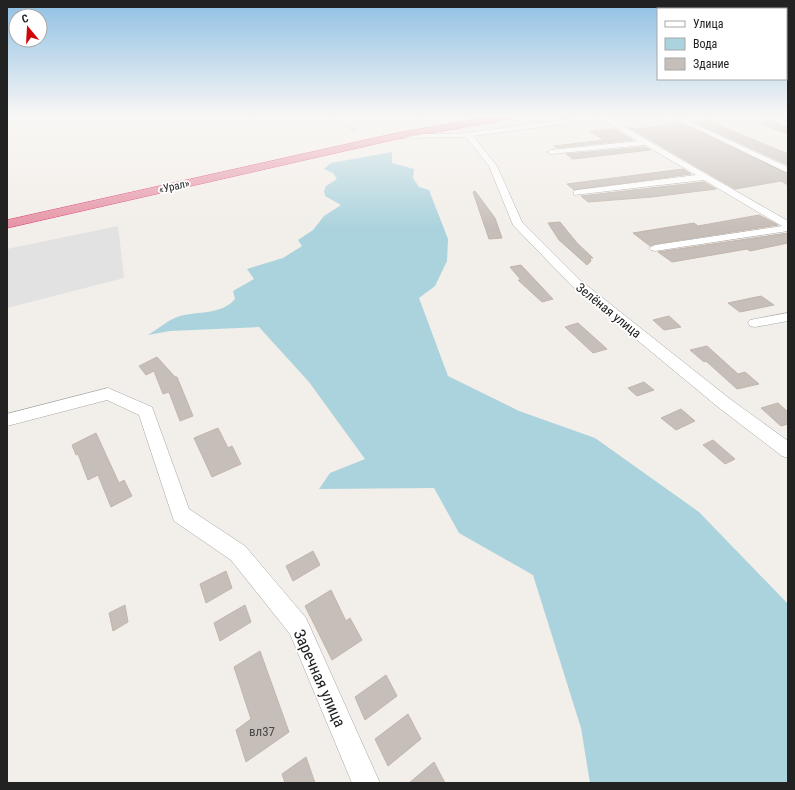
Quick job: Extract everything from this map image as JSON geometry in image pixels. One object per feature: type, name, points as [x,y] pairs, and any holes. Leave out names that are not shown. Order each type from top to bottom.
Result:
[{"type":"highway","name":"«Урал»","points":[[7,224],[318,154]]},
{"type":"street","name":"Зелёная улица","points":[[483,154],[493,166],[517,223],[576,283],[724,403],[788,451]]},
{"type":"street","points":[[664,154],[788,226]]},
{"type":"street","points":[[754,154],[788,170]]},
{"type":"street","points":[[577,193],[705,177]]},
{"type":"street","points":[[655,248],[788,226]]},
{"type":"street","points":[[755,323],[788,317]]},
{"type":"street","name":"Заречная улица","points":[[7,420],[108,394],[146,411],[181,515],[238,553],[298,626],[366,783]]},
{"type":"shaded area","points":[[118,226],[124,278],[7,308],[7,249]]},
{"type":"water","points":[[382,154],[392,154],[392,163],[414,169],[413,178],[419,187],[429,190],[448,239],[447,261],[435,286],[419,298],[448,376],[519,411],[595,438],[699,512],[788,604],[788,783],[590,783],[581,728],[533,575],[459,533],[434,488],[319,489],[330,473],[365,459],[309,382],[259,327],[170,331],[148,335],[176,317],[187,314],[209,312],[223,308],[230,304],[235,299],[233,291],[254,279],[247,269],[283,258],[302,246],[298,240],[313,230],[324,216],[341,205],[325,196],[324,191],[326,186],[337,179],[333,173],[324,169],[331,163]]},
{"type":"building","points":[[566,154],[568,154],[617,154],[573,159]]},
{"type":"building","points":[[674,154],[746,154],[788,174],[788,185],[781,181],[735,189]]},
{"type":"building","points":[[764,154],[788,154],[788,165]]},
{"type":"building","points":[[683,169],[691,174],[574,190],[567,184]]},
{"type":"building","points":[[704,182],[716,189],[652,197],[588,202],[581,196]]},
{"type":"building","points":[[475,191],[495,218],[502,238],[489,239],[473,192]]},
{"type":"building","points":[[759,215],[778,225],[650,246],[633,233],[694,223],[698,226]]},
{"type":"building","points":[[560,222],[577,243],[593,258],[590,258],[591,261],[587,265],[559,240],[548,223]]},
{"type":"building","points":[[788,233],[788,243],[750,251],[747,249],[672,262],[658,252]]},
{"type":"building","points":[[521,265],[553,299],[542,302],[518,280],[521,280],[510,267]]},
{"type":"building","points":[[761,296],[774,305],[740,312],[728,303]]},
{"type":"building","points":[[669,316],[681,327],[664,330],[653,320]]},
{"type":"building","points":[[578,323],[607,349],[593,353],[565,327]]},
{"type":"building","points":[[707,346],[738,374],[745,372],[759,384],[737,389],[706,361],[704,362],[690,350]]},
{"type":"building","points":[[157,357],[175,377],[177,377],[193,416],[180,421],[169,392],[163,394],[154,371],[146,375],[139,366]]},
{"type":"building","points":[[644,382],[654,390],[637,396],[628,388]]},
{"type":"building","points":[[778,403],[788,412],[788,424],[781,426],[761,408]]},
{"type":"building","points":[[681,409],[695,421],[676,430],[661,418]]},
{"type":"building","points":[[218,428],[228,448],[232,446],[241,464],[212,477],[194,438]]},
{"type":"building","points":[[96,433],[119,483],[124,480],[132,496],[111,507],[98,475],[88,480],[78,454],[76,455],[72,445]]},
{"type":"building","points":[[713,440],[735,459],[725,464],[703,445]]},
{"type":"building","points":[[313,551],[320,565],[293,581],[286,566]]},
{"type":"building","points":[[226,571],[232,588],[206,603],[200,584]]},
{"type":"building","points":[[331,590],[346,621],[350,618],[362,640],[332,660],[305,606]]},
{"type":"building","points":[[125,605],[128,622],[113,631],[109,613]]},
{"type":"building","points":[[245,605],[251,622],[220,641],[214,623]]},
{"type":"building","points":[[260,651],[289,732],[246,762],[236,730],[251,719],[234,667]]},
{"type":"building","points":[[386,675],[397,696],[365,720],[355,697]]},
{"type":"building","points":[[408,714],[421,739],[388,766],[375,739]]},
{"type":"building","points":[[306,757],[315,783],[285,783],[282,774]]},
{"type":"building","points":[[434,762],[445,783],[409,783]]}]
